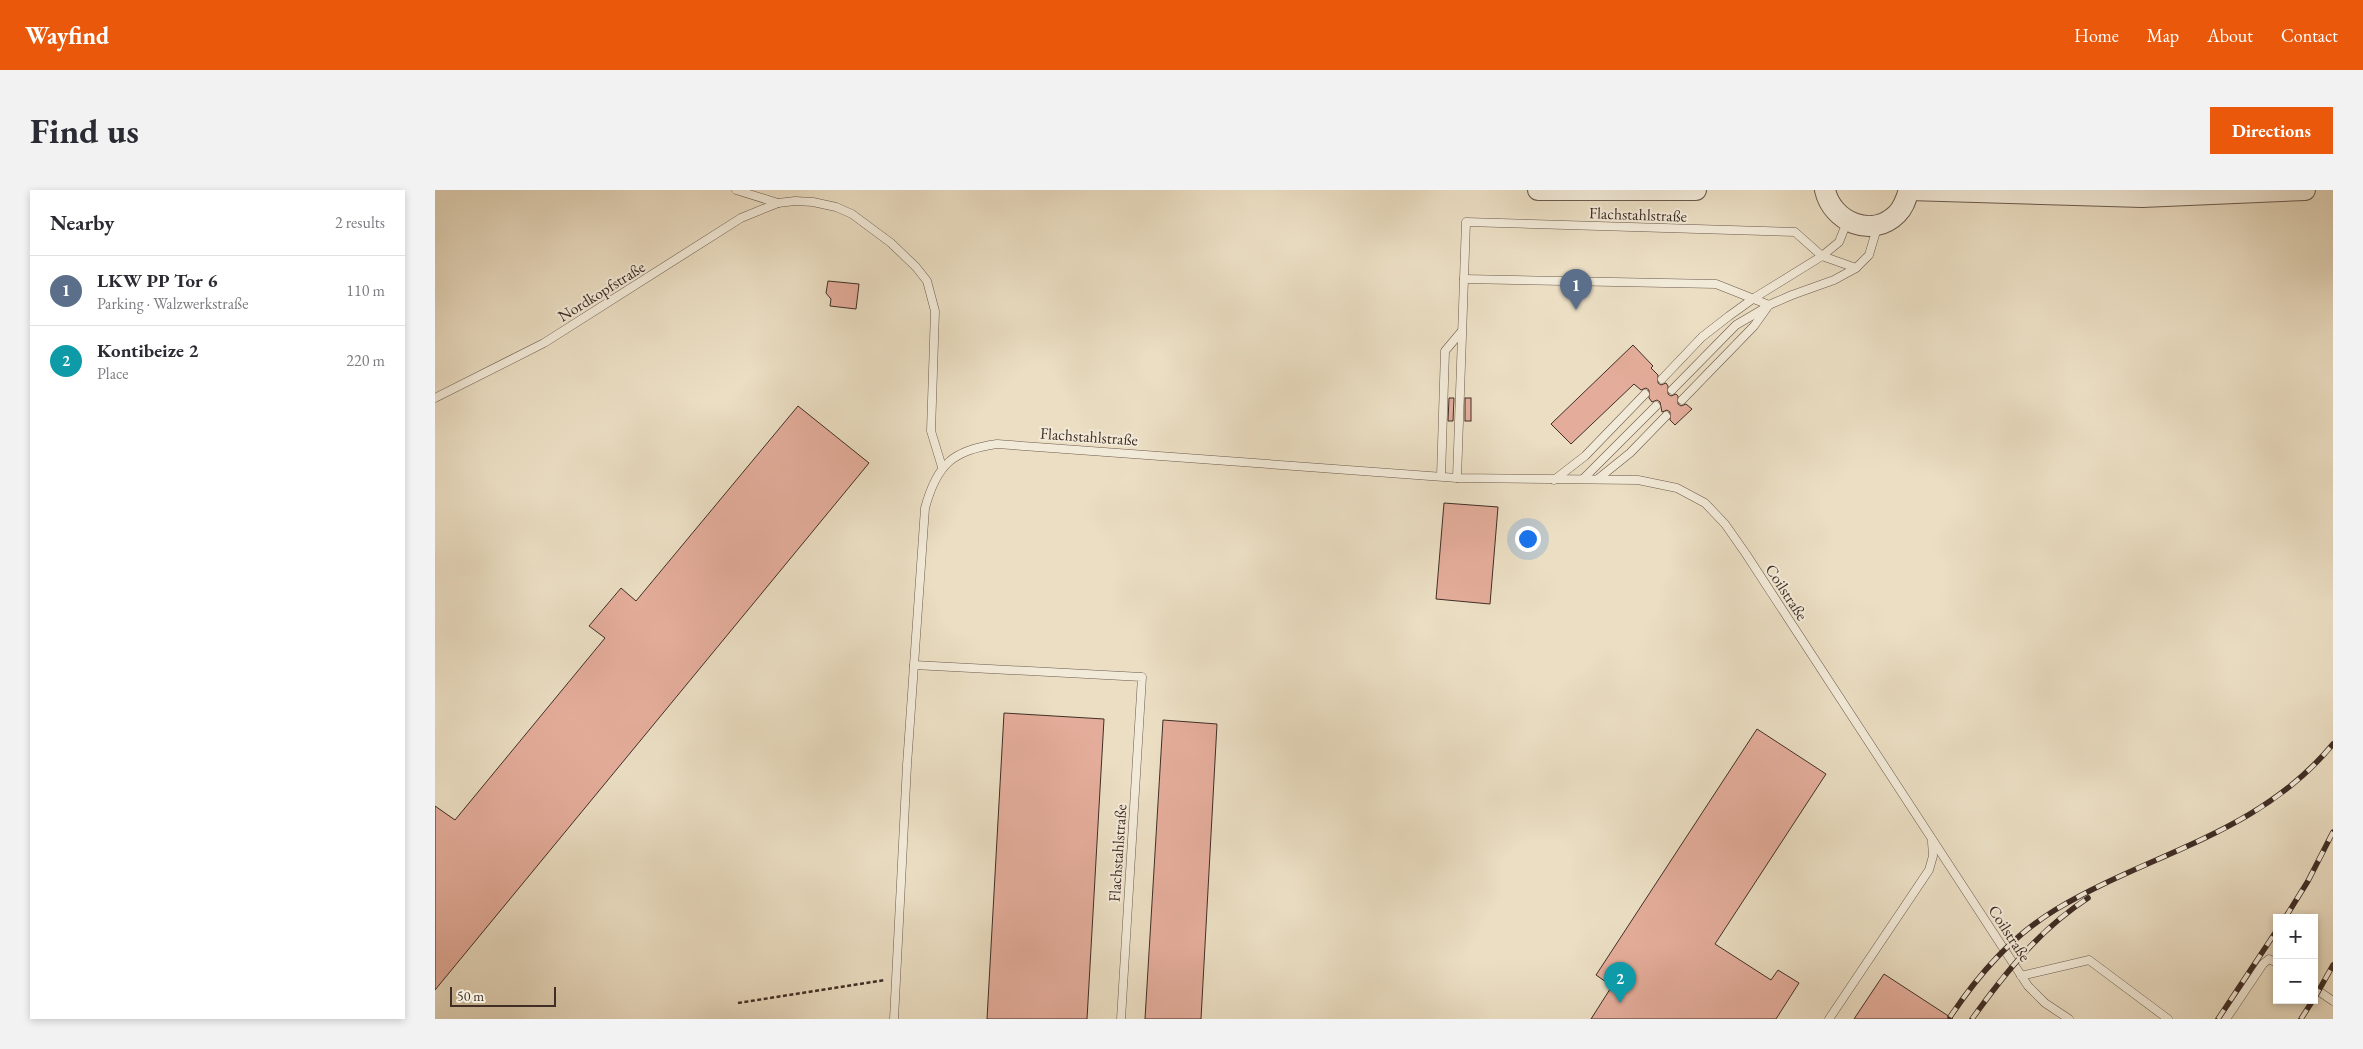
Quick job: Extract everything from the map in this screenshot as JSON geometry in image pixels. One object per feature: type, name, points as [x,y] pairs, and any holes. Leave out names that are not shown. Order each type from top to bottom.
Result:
[{"type":"street","points":[[1538,190],[1695,190]]},
{"type":"street","points":[[1825,190],[1833,210],[1847,222],[1863,226],[1878,224],[1896,215],[1905,204],[1909,190],[2143,197],[2305,190]]},
{"type":"street","points":[[2014,190],[2037,195]]},
{"type":"lane","name":"Nordkopfstraße","points":[[736,190],[778,203]]},
{"type":"lane","name":"Nordkopfstraße","points":[[435,398],[544,343],[741,218],[778,203],[795,201],[813,202],[836,207],[852,214],[891,243],[916,267],[927,281],[935,312],[931,431],[943,467]]},
{"type":"lane","name":"Flachstahlstraße","points":[[1457,478],[1466,222],[1795,232],[1822,256],[1856,268]]},
{"type":"lane","points":[[1662,379],[1702,337],[1754,298],[1822,256],[1839,242],[1847,222]]},
{"type":"lane","points":[[1672,390],[1736,325],[1792,295],[1835,280],[1856,268],[1869,255],[1878,224]]},
{"type":"lane","points":[[1464,279],[1716,284],[1754,298],[1769,306]]},
{"type":"lane","points":[[1682,400],[1754,326],[1769,306]]},
{"type":"lane","points":[[1441,476],[1445,351],[1461,332]]},
{"type":"lane","points":[[1554,480],[1585,456],[1645,394]]},
{"type":"lane","points":[[1583,479],[1656,406]]},
{"type":"lane","points":[[1599,478],[1630,453],[1666,416]]},
{"type":"lane","name":"Flachstahlstraße","points":[[894,1019],[925,508],[933,484],[943,467],[964,451],[997,444],[1457,478],[1554,480]]},
{"type":"lane","name":"Coilstraße","points":[[1554,480],[1599,478],[1638,480],[1677,488],[1705,503],[1725,524],[2021,976],[2045,1003],[2069,1019]]},
{"type":"lane","name":"Flachstahlstraße","points":[[914,665],[1142,677],[1121,1019]]},
{"type":"lane","name":"Coilstraße","points":[[1829,1019],[1929,870],[1933,856],[1933,845],[1927,831]]},
{"type":"lane","name":"Coilstraße","points":[[2021,976],[2089,960],[2168,1019]]},
{"type":"lane","points":[[2226,1019],[2263,964],[2269,960],[2273,962]]},
{"type":"lane","points":[[2318,991],[2333,1001]]},
{"type":"path","points":[[738,1003],[897,979]]},
{"type":"building","points":[[828,281],[859,284],[856,309],[830,306],[831,299],[826,293]]},
{"type":"building","points":[[1633,345],[1653,366],[1651,368],[1658,375],[1658,383],[1661,385],[1666,383],[1668,394],[1671,396],[1676,394],[1678,396],[1678,404],[1681,406],[1686,404],[1692,409],[1675,425],[1670,420],[1670,412],[1667,410],[1662,412],[1660,402],[1657,400],[1652,402],[1649,398],[1649,390],[1646,388],[1641,390],[1634,384],[1571,444],[1551,424]]},
{"type":"building","points":[[1449,398],[1454,398],[1453,421],[1448,421]]},
{"type":"building","points":[[1465,398],[1471,398],[1471,421],[1465,421]]},
{"type":"building","points":[[798,406],[869,463],[435,990],[435,806],[455,820],[605,638],[589,626],[621,588],[636,601]]},
{"type":"building","points":[[1444,503],[1498,507],[1490,604],[1436,599]]},
{"type":"building","points":[[1004,713],[1104,719],[1087,1019],[987,1019]]},
{"type":"building","points":[[1163,720],[1217,724],[1201,1019],[1145,1019]]},
{"type":"building","points":[[1757,729],[1826,774],[1715,944],[1771,980],[1778,970],[1799,983],[1776,1019],[1591,1019],[1612,986],[1596,975]]},
{"type":"building","points":[[1884,974],[1953,1019],[1854,1019]]},
{"type":"railway","points":[[1950,1017],[1984,971],[2010,944],[2039,921],[2091,890],[2237,821],[2271,800],[2303,775],[2333,744]]},
{"type":"railway","points":[[2287,914],[2308,881],[2333,832]]},
{"type":"railway","points":[[1972,1019],[2024,953],[2054,924],[2088,898]]},
{"type":"railway","points":[[2218,1019],[2273,936]]},
{"type":"railway","points":[[2318,992],[2333,965]]},
{"type":"railway","points":[[2301,1019],[2310,1004]]},
{"type":"place","name":"LKW PP Tor 6","points":[[1576,310]]},
{"type":"place","name":"Kontibeize 2","points":[[1620,1003]]}]
